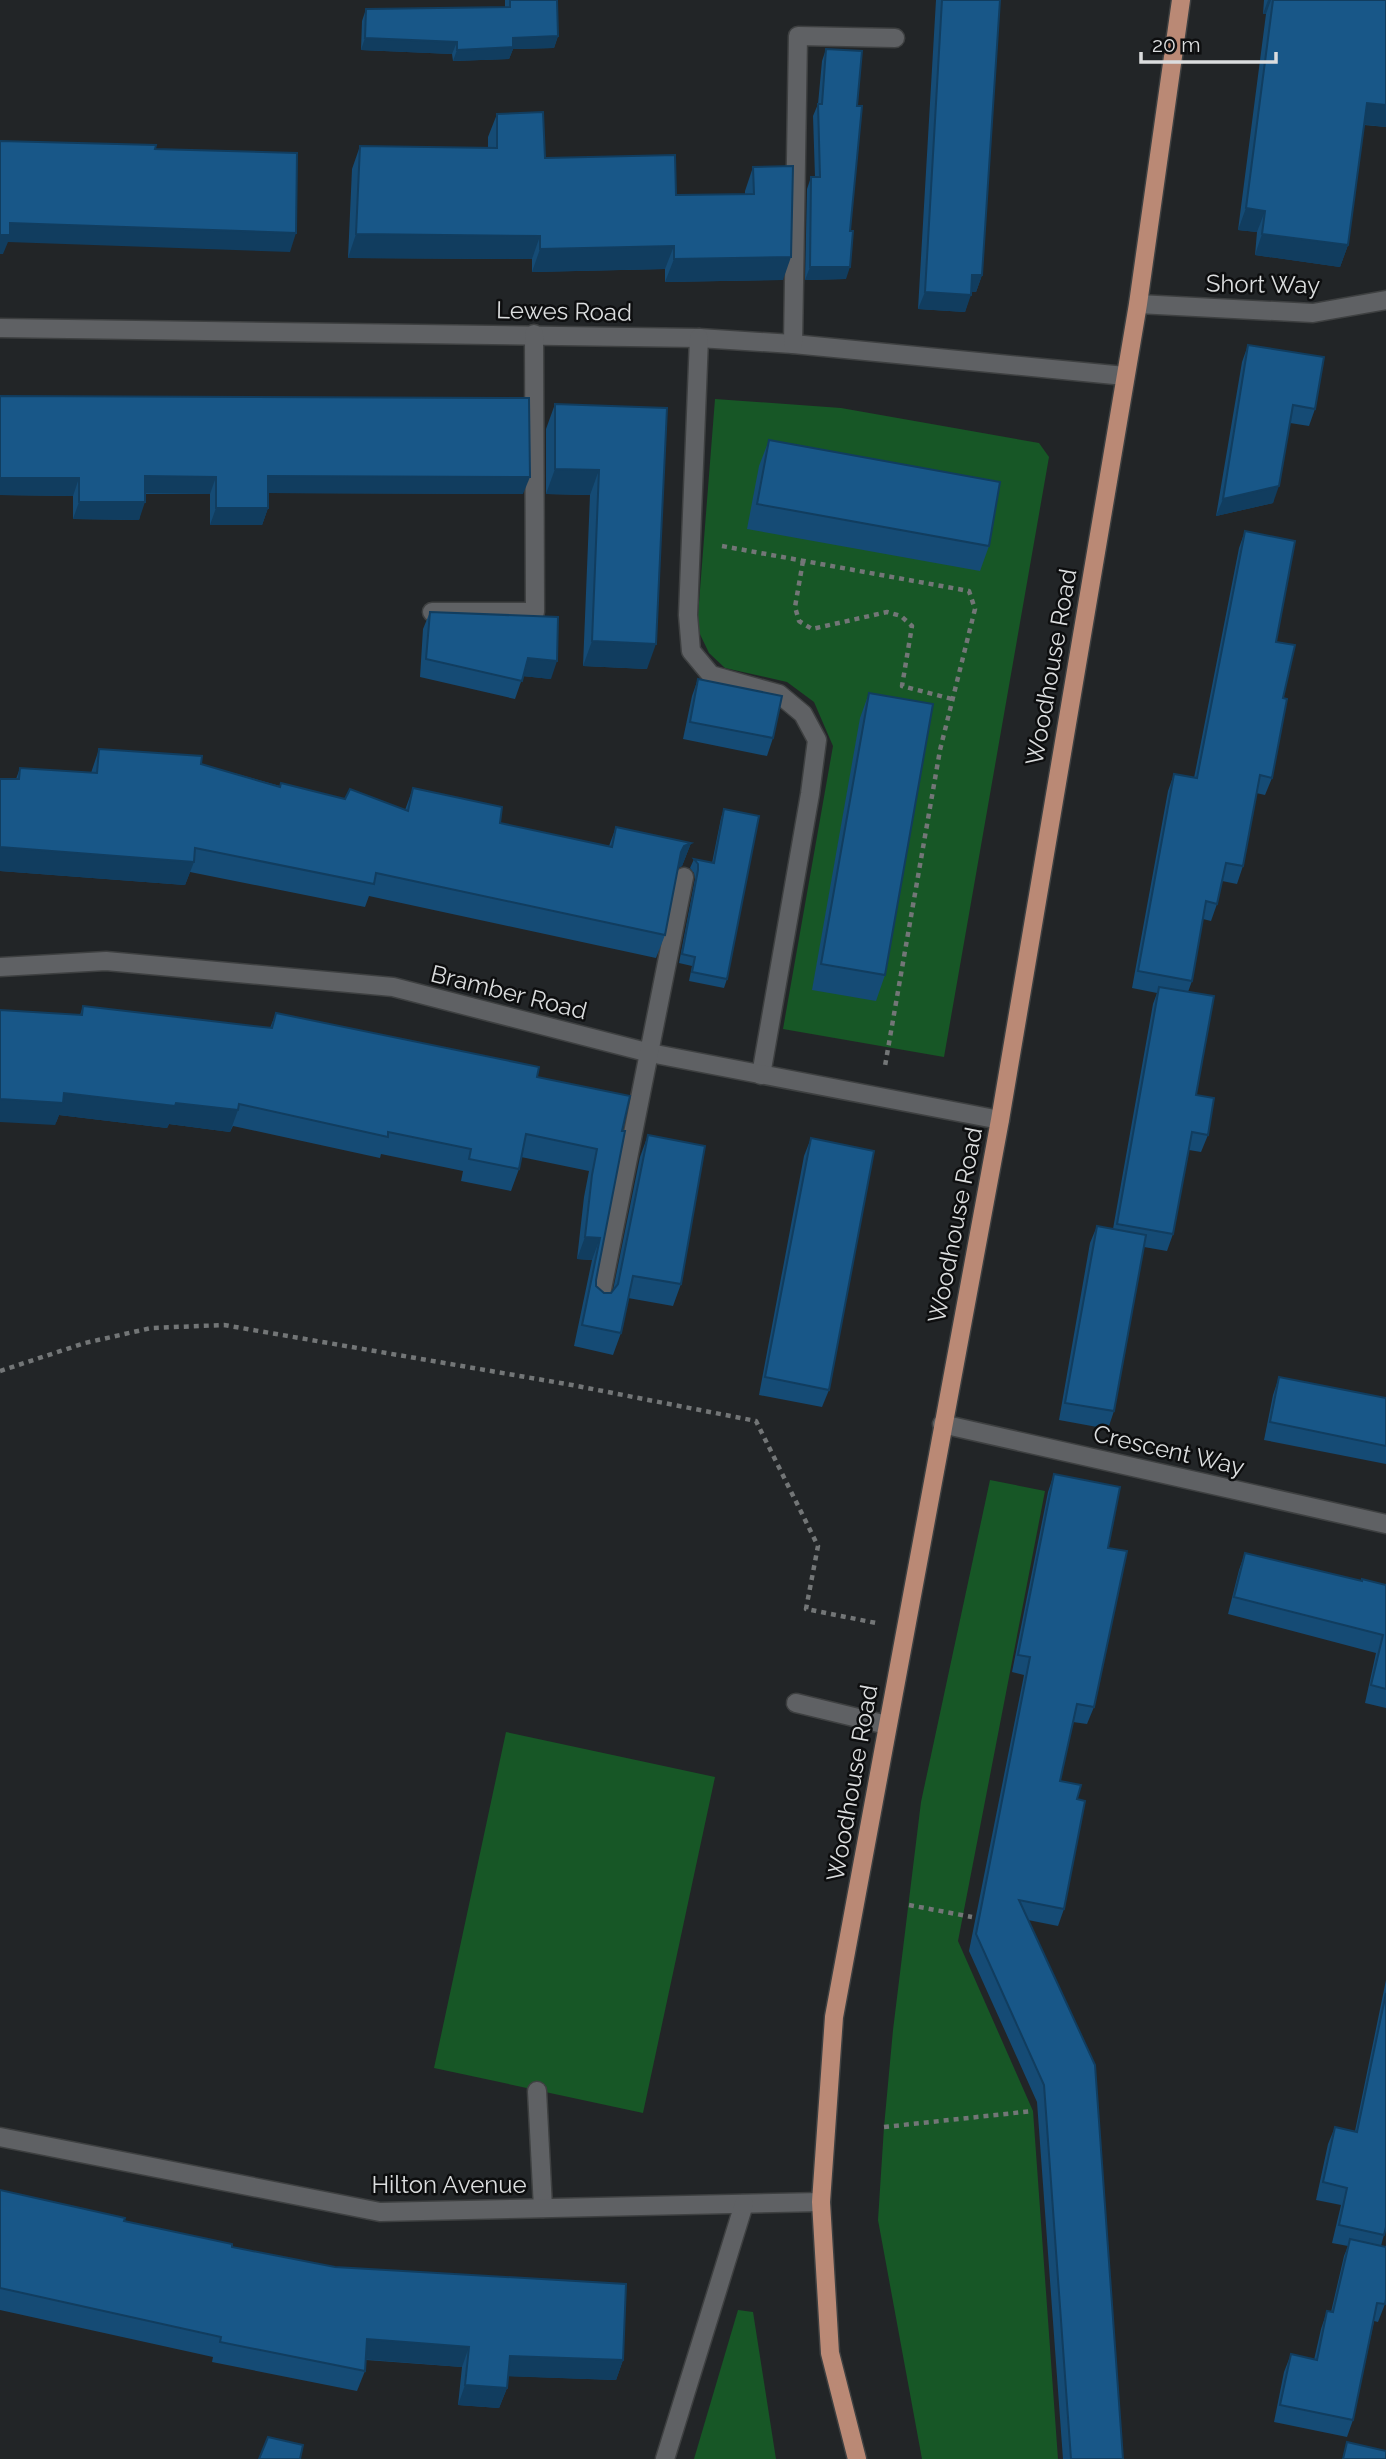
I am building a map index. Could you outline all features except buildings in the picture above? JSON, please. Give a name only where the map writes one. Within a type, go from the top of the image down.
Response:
[{"type":"main road","name":"Woodhouse Road","points":[[858,2459],[830,2353],[821,2202],[834,2017],[1000,1120],[1138,304],[1181,0]]},
{"type":"street","points":[[793,344],[798,36],[895,38]]},
{"type":"street","name":"Short Way","points":[[1138,304],[1313,313],[1386,300]]},
{"type":"street","name":"Lewes Road","points":[[0,328],[699,338],[793,344],[1125,376]]},
{"type":"street","points":[[432,612],[535,612],[534,334]]},
{"type":"street","points":[[699,338],[688,615],[691,652],[711,675],[779,694],[803,714],[817,740],[761,1075]]},
{"type":"street","points":[[599,1304],[684,877]]},
{"type":"street","name":"Bramber Road","points":[[0,967],[106,961],[393,987],[650,1053],[1000,1120]]},
{"type":"street","name":"Crescent Way","points":[[942,1424],[1386,1524]]},
{"type":"street","points":[[796,1703],[887,1725]]},
{"type":"street","points":[[537,2091],[542,2208]]},
{"type":"street","name":"Hilton Avenue","points":[[0,2137],[380,2212],[821,2202]]},
{"type":"street","points":[[665,2459],[744,2204]]},
{"type":"path","points":[[690,540],[969,591],[975,608],[938,763],[880,1097]]},
{"type":"path","points":[[803,561],[795,607],[799,621],[812,629],[887,612],[901,616],[912,626],[902,686],[952,699]]},
{"type":"path","points":[[0,1371],[85,1342],[151,1328],[224,1325],[572,1385],[756,1421],[818,1546],[806,1609],[905,1629]]},
{"type":"path","points":[[909,1905],[972,1917]]},
{"type":"path","points":[[884,2127],[1033,2111]]},
{"type":"green space","points":[[715,399],[841,408],[1039,443],[1049,457],[944,1057],[783,1029],[833,746],[814,702],[787,682],[725,668],[709,653],[697,628]]},
{"type":"green space","points":[[990,1480],[1045,1491],[958,1941],[1033,2111],[1058,2459],[922,2459],[878,2220],[884,2127],[921,1802]]},
{"type":"green space","points":[[506,1732],[715,1777],[643,2113],[434,2068]]},
{"type":"green space","points":[[738,2310],[753,2312],[776,2459],[694,2459]]}]
